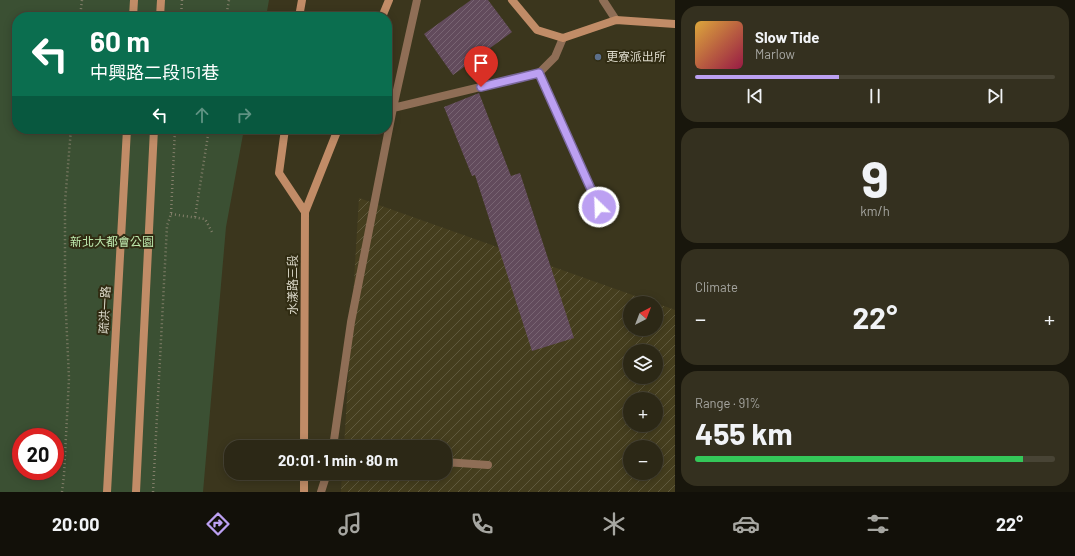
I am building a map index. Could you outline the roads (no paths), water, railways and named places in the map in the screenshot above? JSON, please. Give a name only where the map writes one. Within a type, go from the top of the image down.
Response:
[{"type":"street","points":[[133,12],[134,0]]},
{"type":"street","points":[[160,12],[161,0]]},
{"type":"street","points":[[300,12],[302,0]]},
{"type":"street","points":[[384,12],[389,0]]},
{"type":"street","points":[[512,0],[537,30],[563,38],[616,20],[675,24]]},
{"type":"street","name":"疏洪一路","points":[[107,492],[127,134]]},
{"type":"street","points":[[136,492],[154,134]]},
{"type":"street","points":[[284,134],[279,173],[305,212]]},
{"type":"street","name":"水漾路三段","points":[[304,440],[305,212],[336,134]]},
{"type":"street","points":[[304,480],[304,492]]},
{"type":"lane","points":[[392,113],[417,0]]},
{"type":"lane","points":[[603,0],[616,20]]},
{"type":"lane","points":[[393,108],[539,73],[555,57],[563,38]]},
{"type":"lane","points":[[539,73],[599,207]]},
{"type":"lane","points":[[335,440],[351,322],[388,134]]},
{"type":"lane","points":[[452,462],[488,465]]},
{"type":"lane","points":[[321,492],[325,480]]},
{"type":"place","name":"更寮派出所","points":[[598,57]]},
{"type":"park label","name":"新北大都會公園","points":[[112,242]]}]
